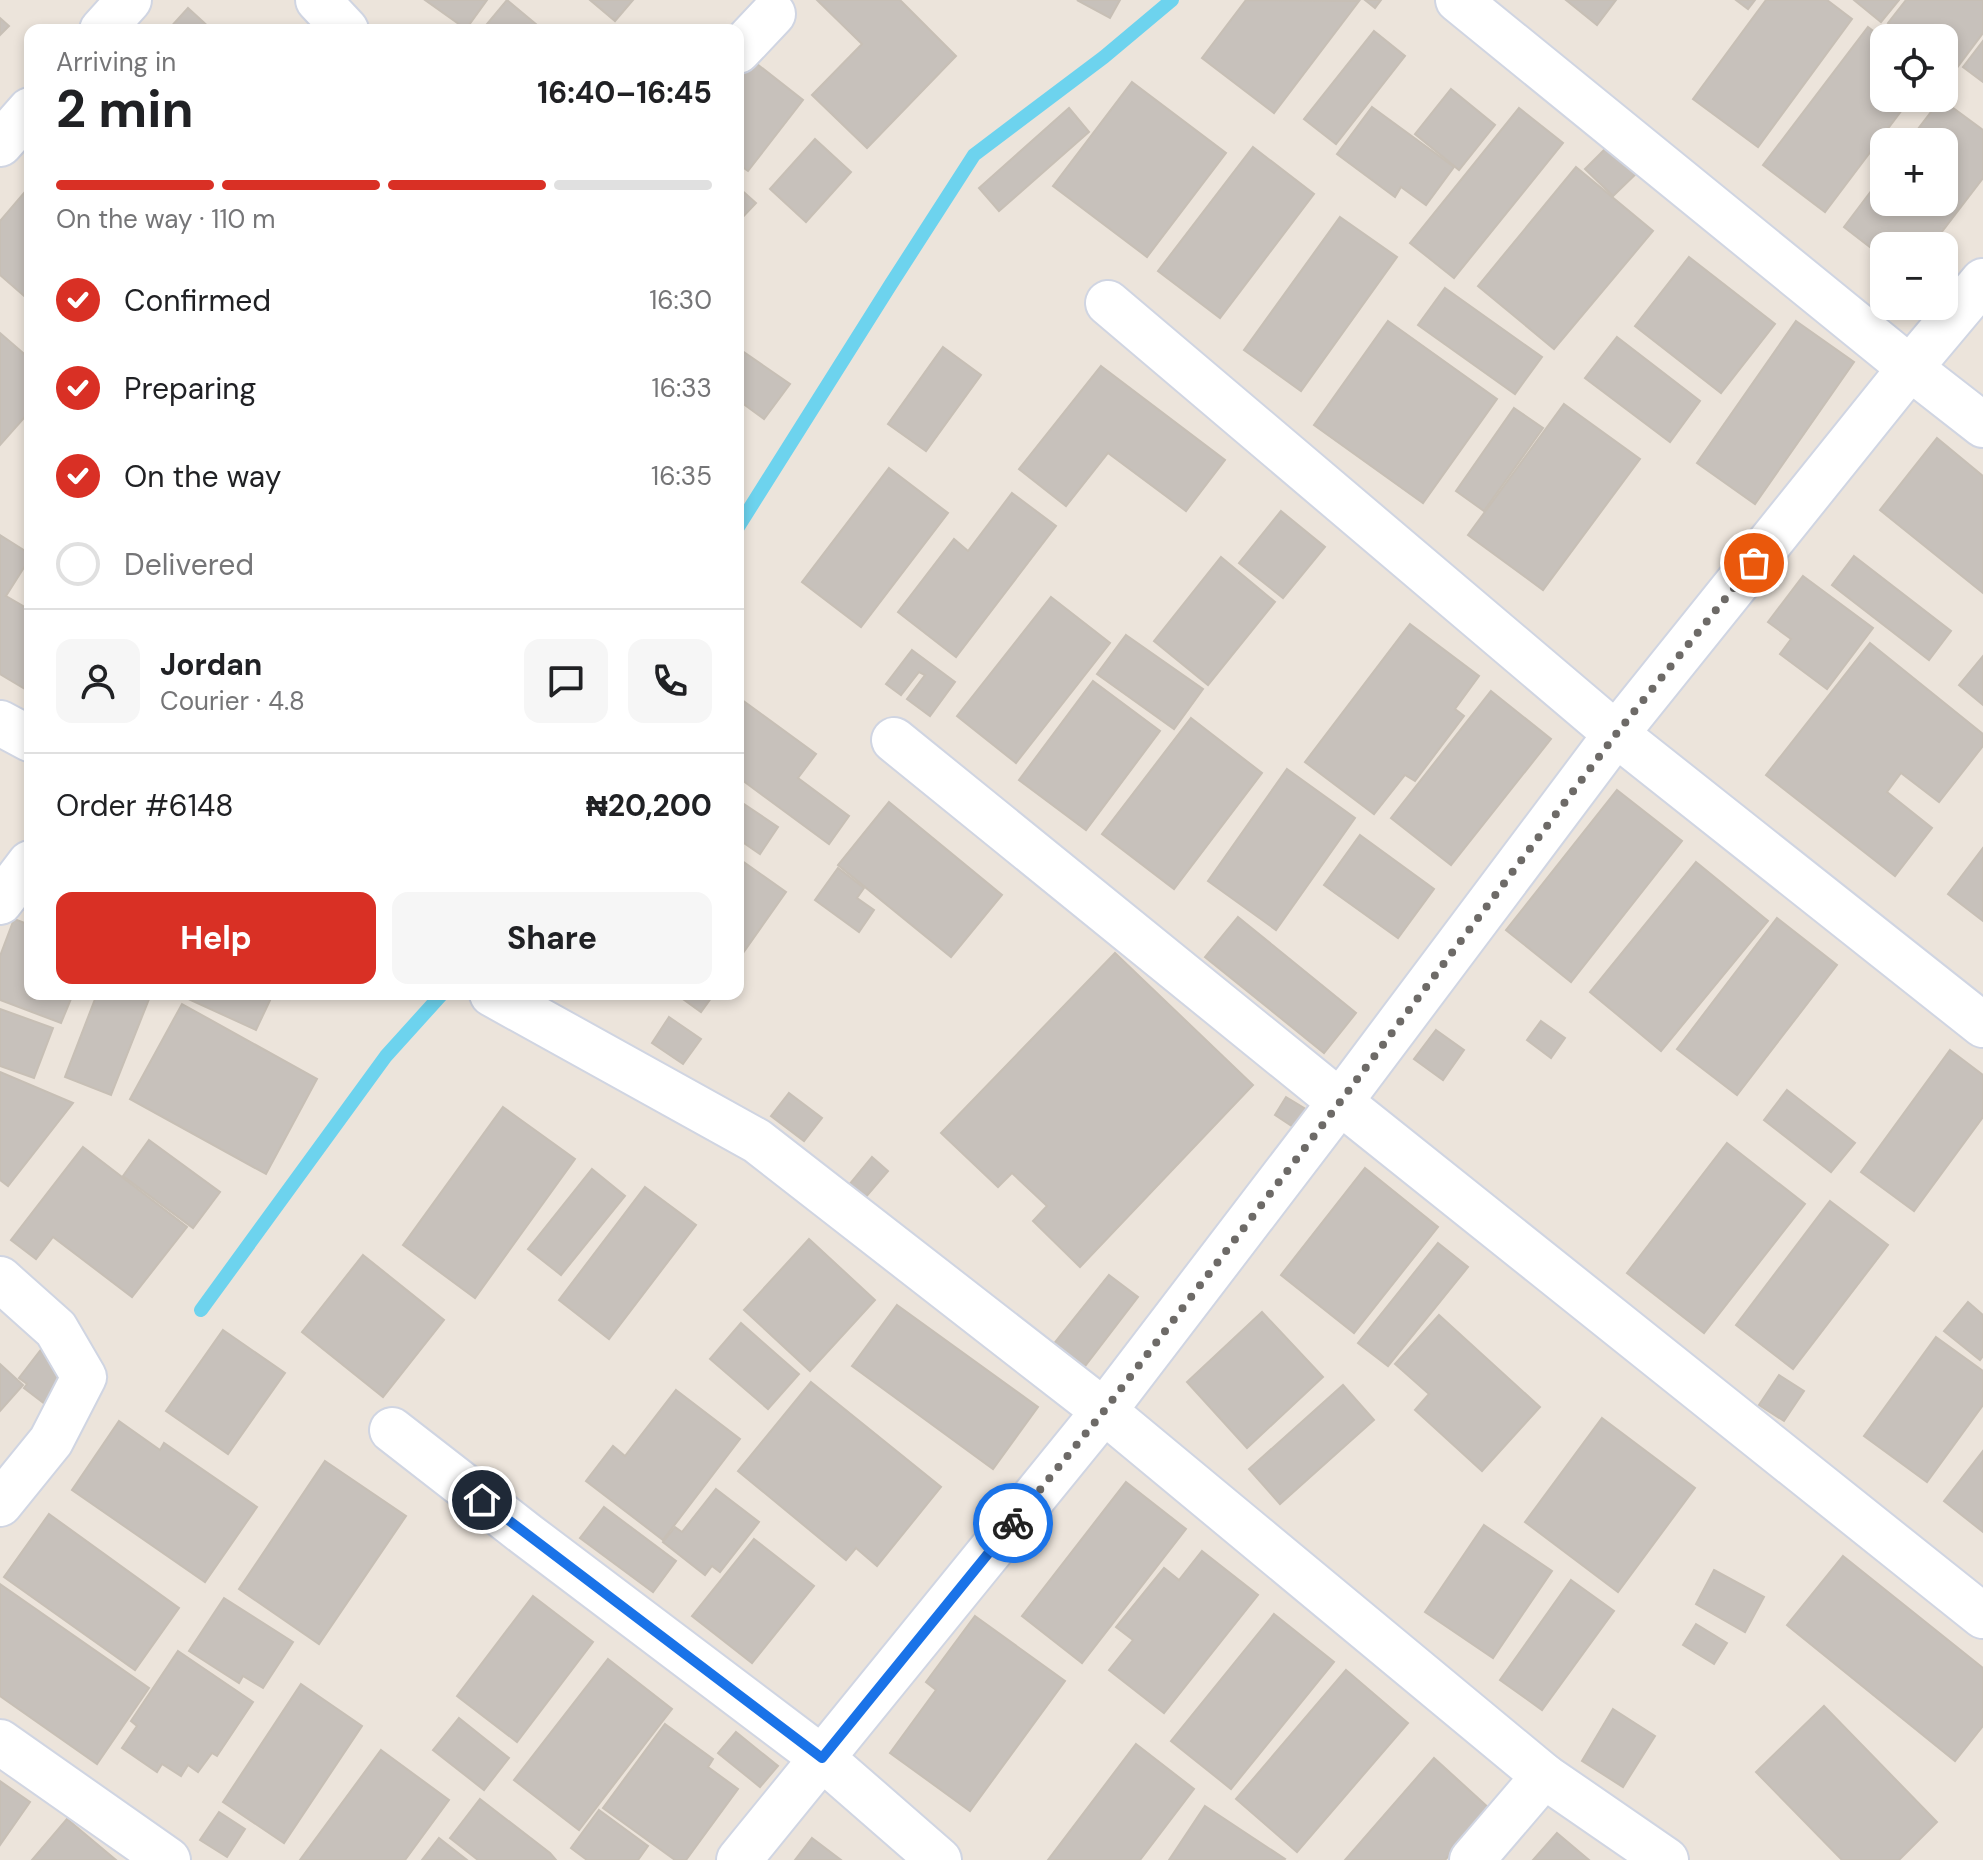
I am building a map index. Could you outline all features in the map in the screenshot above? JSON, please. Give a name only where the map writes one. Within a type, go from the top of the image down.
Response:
[{"type":"street","points":[[107,24],[129,0]]},
{"type":"street","points":[[318,0],[340,24]]},
{"type":"street","points":[[1458,0],[1983,425]]},
{"type":"street","points":[[744,45],[773,14]]},
{"type":"street","points":[[0,144],[24,117]]},
{"type":"street","points":[[739,1860],[1104,1411],[1616,734],[1983,281]]},
{"type":"street","points":[[1108,303],[1616,734],[1983,1025]]},
{"type":"street","points":[[0,723],[24,736]]},
{"type":"street","points":[[894,740],[1340,1102],[1983,1616]]},
{"type":"street","points":[[0,902],[24,871]]},
{"type":"street","points":[[503,1000],[757,1141],[1104,1411],[1544,1776],[1666,1860]]},
{"type":"street","points":[[0,1279],[56,1329],[84,1377],[51,1441],[0,1504]]},
{"type":"street","points":[[392,1430],[822,1758],[939,1860]]},
{"type":"street","points":[[0,1742],[168,1860]]},
{"type":"street","points":[[1472,1860],[1544,1776]]},
{"type":"building","points":[[425,0],[487,0],[470,24],[459,24]]},
{"type":"building","points":[[507,0],[536,24],[487,24]]},
{"type":"building","points":[[590,0],[633,0],[615,21]]},
{"type":"building","points":[[817,0],[900,0],[956,56],[867,148],[812,95],[862,44]]},
{"type":"building","points":[[1077,0],[1120,0],[1110,18]]},
{"type":"building","points":[[1246,0],[1359,1],[1274,113],[1202,58]]},
{"type":"building","points":[[1365,0],[1381,0],[1375,8]]},
{"type":"building","points":[[1566,0],[1616,0],[1597,25]]},
{"type":"building","points":[[1736,0],[1755,0],[1748,9]]},
{"type":"building","points":[[1766,0],[1827,0],[1852,19],[1758,147],[1693,99]]},
{"type":"building","points":[[1854,0],[1899,0],[1881,22]]},
{"type":"building","points":[[1906,0],[1983,0],[1983,33],[1958,66],[1958,24],[1888,23]]},
{"type":"building","points":[[188,8],[205,24],[173,24]]},
{"type":"building","points":[[0,18],[9,26],[0,35]]},
{"type":"building","points":[[1868,27],[1870,28],[1870,112],[1900,112],[1888,128],[1870,128],[1870,152],[1825,212],[1763,165]]},
{"type":"building","points":[[1374,31],[1405,56],[1336,144],[1304,119]]},
{"type":"building","points":[[1983,41],[1983,82],[1963,67]]},
{"type":"building","points":[[752,60],[803,100],[748,171],[744,168],[744,70]]},
{"type":"building","points":[[1132,82],[1226,153],[1147,257],[1053,186]]},
{"type":"building","points":[[1451,89],[1495,125],[1459,170],[1415,134]]},
{"type":"building","points":[[1372,107],[1454,167],[1426,205],[1401,187],[1395,197],[1337,154]]},
{"type":"building","points":[[1069,108],[1089,132],[999,211],[979,188]]},
{"type":"building","points":[[1519,108],[1563,143],[1454,278],[1410,243]]},
{"type":"building","points":[[1931,112],[1958,112],[1983,130],[1983,178],[1958,211],[1958,128],[1919,128]]},
{"type":"building","points":[[1616,138],[1644,166],[1613,196],[1585,169]]},
{"type":"building","points":[[815,139],[851,172],[806,222],[770,189]]},
{"type":"building","points":[[1253,147],[1314,194],[1220,318],[1158,271]]},
{"type":"building","points":[[1576,167],[1653,231],[1554,349],[1478,286]]},
{"type":"building","points":[[744,192],[756,203],[744,216]]},
{"type":"building","points":[[24,193],[24,296],[0,275],[0,221]]},
{"type":"building","points":[[1870,193],[1870,216],[1954,216],[1942,232],[1870,232],[1870,247],[1844,227]]},
{"type":"building","points":[[1340,217],[1397,257],[1301,391],[1244,350]]},
{"type":"building","points":[[1689,257],[1775,324],[1721,393],[1635,326]]},
{"type":"building","points":[[1445,288],[1542,357],[1515,394],[1418,325]]},
{"type":"building","points":[[1388,321],[1497,399],[1423,503],[1314,425]]},
{"type":"building","points":[[1796,321],[1854,362],[1755,504],[1697,463]]},
{"type":"building","points":[[0,333],[24,354],[24,418],[0,445]]},
{"type":"building","points":[[1617,337],[1700,401],[1670,442],[1585,378]]},
{"type":"building","points":[[943,347],[981,375],[926,451],[888,424]]},
{"type":"building","points":[[744,352],[790,384],[764,419],[744,404]]},
{"type":"building","points":[[1101,366],[1225,460],[1186,511],[1108,453],[1066,506],[1019,469]]},
{"type":"building","points":[[1564,404],[1640,459],[1543,590],[1468,535]]},
{"type":"building","points":[[1514,408],[1543,428],[1484,511],[1456,491]]},
{"type":"building","points":[[1937,438],[1983,476],[1983,593],[1880,510]]},
{"type":"building","points":[[889,468],[948,513],[861,627],[802,582]]},
{"type":"building","points":[[1012,493],[1056,526],[956,657],[898,612],[954,539],[968,551]]},
{"type":"building","points":[[1281,511],[1325,547],[1283,598],[1239,563]]},
{"type":"building","points":[[0,535],[24,550],[24,568],[6,596],[24,606],[24,688],[0,674]]},
{"type":"building","points":[[1854,556],[1951,631],[1929,660],[1832,585]]},
{"type":"building","points":[[1221,557],[1275,602],[1208,685],[1154,641]]},
{"type":"building","points":[[1803,576],[1873,628],[1827,689],[1780,654],[1791,639],[1768,622]]},
{"type":"building","points":[[1051,597],[1110,643],[1016,763],[957,716]]},
{"type":"building","points":[[1410,624],[1479,676],[1455,709],[1464,716],[1415,781],[1405,775],[1374,814],[1305,762]]},
{"type":"building","points":[[1126,635],[1203,689],[1174,729],[1097,674]]},
{"type":"building","points":[[1870,643],[1983,734],[1983,746],[1939,802],[1901,773],[1887,792],[1932,828],[1895,876],[1766,775]]},
{"type":"building","points":[[912,650],[955,682],[930,716],[907,699],[925,675],[919,672],[901,695],[886,684]]},
{"type":"building","points":[[1983,656],[1983,705],[1959,685]]},
{"type":"building","points":[[1093,681],[1160,731],[1086,830],[1019,780]]},
{"type":"building","points":[[1491,691],[1551,739],[1451,865],[1391,818]]},
{"type":"building","points":[[744,701],[816,754],[798,778],[849,816],[829,844],[744,781]]},
{"type":"building","points":[[1191,718],[1262,773],[1174,889],[1102,834]]},
{"type":"building","points":[[1287,769],[1355,818],[1276,930],[1208,881]]},
{"type":"building","points":[[1617,790],[1682,841],[1571,982],[1506,930]]},
{"type":"building","points":[[889,802],[1002,895],[951,957],[838,865]]},
{"type":"building","points":[[744,804],[778,827],[760,854],[744,843]]},
{"type":"building","points":[[1360,835],[1434,889],[1398,938],[1324,885]]},
{"type":"building","points":[[1983,848],[1983,921],[1948,894]]},
{"type":"building","points":[[744,862],[786,892],[744,952]]},
{"type":"building","points":[[1696,862],[1768,921],[1661,1051],[1590,992]]},
{"type":"building","points":[[838,868],[864,888],[857,898],[874,910],[859,932],[815,900]]},
{"type":"building","points":[[1238,917],[1356,1013],[1324,1053],[1205,957]]},
{"type":"building","points":[[1777,918],[1837,965],[1737,1095],[1677,1049]]},
{"type":"building","points":[[14,919],[24,923],[24,1000],[71,1000],[61,1023],[0,1000],[0,956]]},
{"type":"building","points":[[1115,953],[1253,1085],[1080,1267],[1033,1221],[1047,1206],[1012,1173],[998,1187],[941,1133]]},
{"type":"building","points":[[95,1000],[149,1000],[111,1095],[65,1077]]},
{"type":"building","points":[[191,1000],[270,1000],[256,1030]]},
{"type":"building","points":[[684,1000],[710,1000],[701,1012]]},
{"type":"building","points":[[182,1004],[317,1079],[266,1174],[130,1099]]},
{"type":"building","points":[[0,1009],[53,1028],[34,1078],[0,1066]]},
{"type":"building","points":[[669,1017],[701,1039],[683,1064],[652,1043]]},
{"type":"building","points":[[1541,1021],[1565,1038],[1551,1058],[1527,1040]]},
{"type":"building","points":[[1436,1030],[1464,1050],[1443,1080],[1414,1059]]},
{"type":"building","points":[[1950,1050],[1983,1075],[1983,1117],[1914,1211],[1861,1172]]},
{"type":"building","points":[[0,1072],[73,1103],[8,1186],[0,1180]]},
{"type":"building","points":[[1787,1090],[1855,1143],[1831,1172],[1764,1120]]},
{"type":"building","points":[[789,1093],[822,1118],[804,1141],[771,1116]]},
{"type":"building","points":[[1286,1097],[1319,1117],[1307,1136],[1275,1115]]},
{"type":"building","points":[[503,1107],[575,1159],[475,1298],[403,1245]]},
{"type":"building","points":[[149,1140],[220,1192],[193,1228],[123,1176]]},
{"type":"building","points":[[1727,1143],[1805,1204],[1704,1333],[1627,1273]]},
{"type":"building","points":[[83,1147],[187,1227],[132,1297],[53,1237],[36,1259],[11,1240]]},
{"type":"building","points":[[872,1157],[888,1171],[864,1199],[848,1186]]},
{"type":"building","points":[[1365,1168],[1438,1227],[1354,1333],[1281,1275]]},
{"type":"building","points":[[592,1169],[625,1196],[561,1275],[528,1249]]},
{"type":"building","points":[[645,1187],[696,1225],[609,1339],[559,1300]]},
{"type":"building","points":[[1830,1201],[1888,1245],[1793,1369],[1736,1325]]},
{"type":"building","points":[[809,1239],[875,1300],[810,1371],[744,1310]]},
{"type":"building","points":[[1438,1243],[1468,1267],[1388,1366],[1358,1343]]},
{"type":"building","points":[[363,1255],[444,1320],[383,1397],[302,1332]]},
{"type":"building","points":[[1109,1275],[1138,1297],[1082,1370],[1052,1346]]},
{"type":"building","points":[[1968,1302],[1983,1315],[1983,1356],[1980,1360],[1944,1331]]},
{"type":"building","points":[[897,1305],[1038,1407],[993,1469],[852,1366]]},
{"type":"building","points":[[1262,1312],[1323,1377],[1247,1448],[1187,1382]]},
{"type":"building","points":[[1439,1315],[1540,1407],[1482,1471],[1415,1410],[1429,1394],[1395,1364]]},
{"type":"building","points":[[741,1323],[799,1374],[768,1409],[710,1359]]},
{"type":"building","points":[[223,1330],[285,1373],[228,1454],[166,1411]]},
{"type":"building","points":[[1936,1337],[1983,1371],[1983,1405],[1927,1482],[1864,1436]]},
{"type":"building","points":[[43,1347],[72,1369],[45,1404],[24,1388],[27,1384],[19,1378]]},
{"type":"building","points":[[0,1364],[23,1385],[0,1411]]},
{"type":"building","points":[[1779,1375],[1804,1391],[1784,1421],[1759,1405]]},
{"type":"building","points":[[811,1382],[941,1487],[877,1566],[856,1548],[846,1560],[738,1471]]},
{"type":"building","points":[[1343,1385],[1374,1420],[1280,1504],[1249,1469]]},
{"type":"building","points":[[676,1390],[740,1439],[663,1540],[586,1481],[613,1446],[625,1456]]},
{"type":"building","points":[[1602,1418],[1695,1488],[1618,1592],[1525,1522]]},
{"type":"building","points":[[119,1421],[160,1450],[164,1443],[257,1507],[205,1582],[72,1490]]},
{"type":"building","points":[[1983,1451],[1983,1532],[1944,1501]]},
{"type":"building","points":[[325,1461],[406,1516],[319,1644],[239,1589]]},
{"type":"building","points":[[1126,1482],[1186,1529],[1082,1663],[1022,1616]]},
{"type":"building","points":[[716,1489],[759,1522],[720,1572],[712,1566],[705,1575],[663,1542],[675,1527],[682,1532]]},
{"type":"building","points":[[604,1507],[676,1561],[653,1592],[580,1538]]},
{"type":"building","points":[[49,1514],[179,1608],[135,1670],[4,1577]]},
{"type":"building","points":[[1484,1525],[1552,1571],[1493,1658],[1425,1612]]},
{"type":"building","points":[[754,1539],[814,1586],[752,1663],[692,1616]]},
{"type":"building","points":[[1202,1551],[1258,1595],[1164,1713],[1109,1670],[1133,1640],[1116,1627],[1164,1568],[1179,1580]]},
{"type":"building","points":[[1843,1556],[1983,1668],[1983,1726],[1955,1761],[1787,1625]]},
{"type":"building","points":[[1714,1570],[1764,1597],[1745,1632],[1696,1604]]},
{"type":"building","points":[[1571,1580],[1614,1611],[1542,1710],[1500,1680]]},
{"type":"building","points":[[0,1584],[149,1688],[97,1764],[0,1696]]},
{"type":"building","points":[[533,1596],[593,1642],[517,1742],[457,1696]]},
{"type":"building","points":[[224,1598],[293,1642],[263,1688],[243,1676],[239,1683],[189,1651]]},
{"type":"building","points":[[1274,1614],[1334,1662],[1231,1789],[1171,1741]]},
{"type":"building","points":[[975,1616],[1065,1681],[970,1811],[890,1753],[936,1690],[926,1682]]},
{"type":"building","points":[[1696,1624],[1727,1643],[1714,1664],[1683,1645]]},
{"type":"building","points":[[178,1651],[253,1702],[217,1756],[212,1753],[198,1772],[188,1765],[181,1776],[162,1764],[157,1772],[122,1748],[137,1726],[131,1721]]},
{"type":"building","points":[[608,1659],[672,1709],[579,1830],[514,1780]]},
{"type":"building","points":[[1346,1670],[1408,1723],[1297,1852],[1236,1799]]},
{"type":"building","points":[[301,1684],[362,1726],[284,1843],[223,1802]]},
{"type":"building","points":[[1824,1706],[1937,1822],[1899,1860],[1842,1860],[1756,1772]]},
{"type":"building","points":[[1613,1709],[1655,1736],[1623,1787],[1582,1761]]},
{"type":"building","points":[[459,1718],[509,1758],[484,1790],[433,1750]]},
{"type":"building","points":[[665,1724],[713,1759],[708,1767],[738,1789],[686,1860],[675,1860],[603,1808]]},
{"type":"building","points":[[736,1732],[778,1766],[760,1787],[718,1753]]},
{"type":"building","points":[[1136,1744],[1194,1789],[1140,1860],[1048,1860]]},
{"type":"building","points":[[381,1750],[449,1800],[405,1860],[300,1860]]},
{"type":"building","points":[[1434,1758],[1490,1809],[1445,1860],[1345,1860]]},
{"type":"building","points":[[0,1781],[30,1802],[0,1845]]},
{"type":"building","points":[[480,1799],[556,1860],[478,1860],[450,1838]]},
{"type":"building","points":[[1205,1806],[1285,1859],[1169,1860]]},
{"type":"building","points":[[599,1810],[648,1846],[638,1860],[587,1860],[571,1848]]},
{"type":"building","points":[[219,1812],[245,1829],[227,1857],[200,1840]]},
{"type":"building","points":[[67,1819],[116,1860],[32,1860]]},
{"type":"building","points":[[1557,1833],[1589,1860],[1533,1860]]},
{"type":"building","points":[[439,1838],[467,1860],[422,1860]]},
{"type":"building","points":[[812,1838],[841,1860],[795,1860]]},
{"type":"waterway","points":[[744,517],[974,155],[1104,57],[1172,0]]},
{"type":"waterway","points":[[201,1310],[386,1056],[437,1000]]},
{"type":"way so far","points":[[1013,1523],[1104,1411],[1616,734],[1754,563]]},
{"type":"route","points":[[482,1500],[822,1758],[1013,1523]]}]
